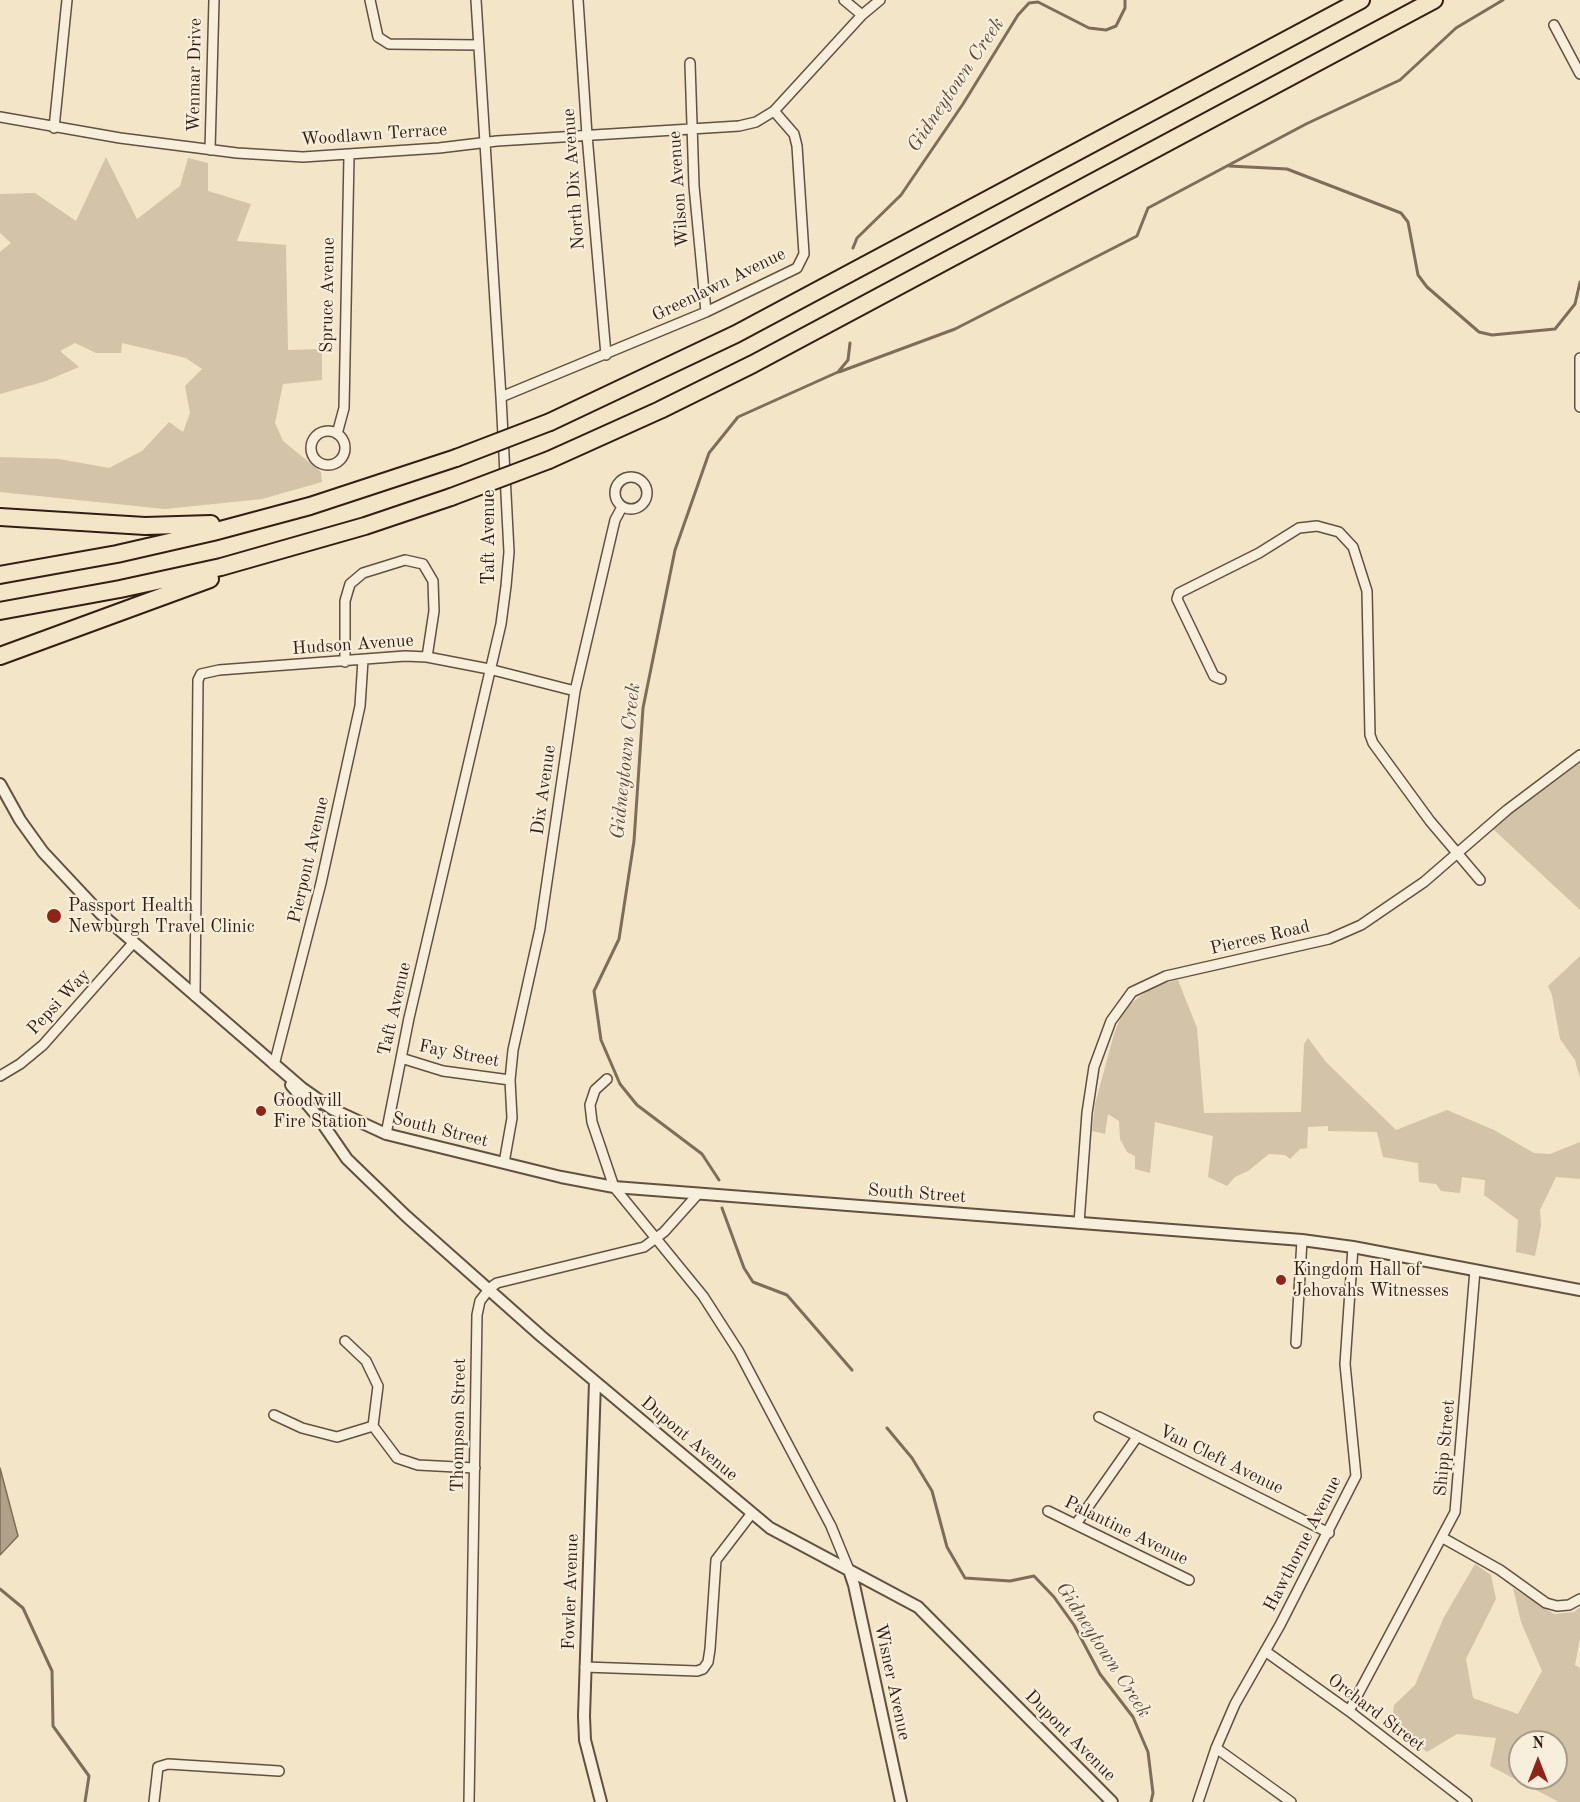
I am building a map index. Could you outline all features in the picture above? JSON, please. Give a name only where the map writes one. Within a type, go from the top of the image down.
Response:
[{"type":"highway","points":[[0,575],[165,544],[310,507],[456,458],[550,422],[648,377],[754,324],[1361,0]]},
{"type":"highway","points":[[0,656],[319,540],[452,497],[549,460],[628,425],[753,364],[1434,0]]},
{"type":"highway","points":[[0,517],[145,526],[192,526],[310,507]]},
{"type":"highway","points":[[0,611],[173,578],[319,540]]},
{"type":"street","points":[[54,128],[67,0]]},
{"type":"street","name":"Wenmar Drive","points":[[210,150],[214,0]]},
{"type":"street","points":[[370,0],[378,37],[389,44],[479,45]]},
{"type":"street","name":"Taft Avenue","points":[[386,1134],[401,1058],[501,624],[509,552],[476,0]]},
{"type":"street","name":"North Dix Avenue","points":[[578,0],[586,135],[606,355]]},
{"type":"street","points":[[844,0],[862,15]]},
{"type":"street","points":[[774,111],[862,15],[880,0]]},
{"type":"street","points":[[1554,25],[1580,74]]},
{"type":"street","name":"Wilson Avenue","points":[[690,63],[691,129],[703,298],[706,312]]},
{"type":"street","name":"Woodlawn Terrace","points":[[0,117],[54,128],[210,150],[303,157],[349,156],[485,142],[691,129],[751,123],[774,111]]},
{"type":"street","name":"Greenlawn Avenue","points":[[501,398],[706,312],[789,273],[801,263],[804,254],[797,146],[794,134],[774,111]]},
{"type":"street","name":"Spruce Avenue","points":[[337,434],[344,408],[349,156]]},
{"type":"street","points":[[1580,358],[1580,407]]},
{"type":"street","name":"Dix Avenue","points":[[504,1163],[512,1118],[510,1080],[513,1050],[540,929],[575,691],[615,520],[622,507]]},
{"type":"street","points":[[1221,680],[1214,676],[1177,599],[1179,593],[1259,553],[1299,528],[1317,526],[1339,532],[1353,547],[1367,591],[1369,723],[1373,743],[1457,855],[1480,880]]},
{"type":"street","points":[[345,662],[345,601],[350,584],[363,573],[405,560],[423,564],[432,581],[434,611],[427,657]]},
{"type":"street","name":"Hudson Avenue","points":[[195,996],[198,680],[207,671],[427,657],[489,669],[575,691]]},
{"type":"street","name":"Pierpont Avenue","points":[[274,1065],[324,872],[360,706],[363,660]]},
{"type":"street","name":"Pierces Road","points":[[1079,1223],[1087,1113],[1094,1067],[1111,1022],[1132,992],[1166,976],[1329,939],[1361,925],[1399,901],[1457,855],[1507,810],[1580,755]]},
{"type":"street","points":[[0,784],[20,820],[52,863],[101,914],[274,1065]]},
{"type":"street","name":"Pepsi Way","points":[[0,1076],[20,1064],[43,1045],[134,942]]},
{"type":"street","name":"Fay Street","points":[[401,1058],[443,1071],[510,1080]]},
{"type":"street","name":"South Street","points":[[274,1065],[332,1109],[386,1134],[561,1177],[614,1187],[1302,1240],[1353,1247],[1580,1290]]},
{"type":"street","name":"Dupont Avenue","points":[[274,1065],[318,1117],[347,1159],[406,1216],[595,1382],[752,1513],[795,1544],[918,1607],[1112,1802]]},
{"type":"street","points":[[607,1079],[596,1090],[590,1105],[592,1122],[614,1187],[703,1296],[739,1352],[831,1526],[849,1570]]},
{"type":"street","points":[[490,1288],[497,1283],[644,1247],[657,1238],[698,1194]]},
{"type":"street","points":[[1296,1343],[1302,1240]]},
{"type":"street","name":"Hawthorne Avenue","points":[[1198,1802],[1234,1704],[1329,1533],[1356,1476],[1345,1364],[1353,1247]]},
{"type":"street","name":"Shipp Street","points":[[1349,1711],[1443,1538],[1457,1506],[1475,1270]]},
{"type":"street","name":"Thompson Street","points":[[469,1802],[477,1315],[480,1301],[490,1288]]},
{"type":"street","points":[[345,1341],[366,1360],[378,1386],[373,1426],[389,1450],[406,1463],[475,1468]]},
{"type":"street","name":"Fowler Avenue","points":[[595,1382],[585,1667],[585,1740],[601,1802]]},
{"type":"street","points":[[274,1415],[302,1428],[337,1437],[373,1426]]},
{"type":"street","name":"Van Cleft Avenue","points":[[1099,1417],[1329,1533]]},
{"type":"street","points":[[1076,1524],[1137,1437]]},
{"type":"street","name":"Palantine Avenue","points":[[1048,1511],[1189,1580]]},
{"type":"street","points":[[585,1667],[697,1671],[703,1669],[708,1662],[710,1649],[716,1560],[752,1513]]},
{"type":"street","points":[[1443,1538],[1500,1570],[1546,1603],[1557,1606],[1569,1605],[1580,1599]]},
{"type":"street","name":"Wisner Avenue","points":[[849,1570],[901,1802]]},
{"type":"street","name":"Orchard Street","points":[[1265,1651],[1349,1711],[1467,1802]]},
{"type":"street","points":[[1216,1748],[1291,1802]]},
{"type":"street","points":[[154,1802],[158,1767],[168,1764],[279,1771]]},
{"type":"shaded area","points":[[106,157],[137,219],[180,186],[188,158],[208,163],[208,191],[251,204],[237,241],[286,245],[288,350],[322,349],[322,380],[283,384],[275,423],[283,441],[321,472],[322,482],[262,499],[165,509],[0,492],[0,457],[59,459],[109,468],[142,451],[169,422],[183,432],[190,413],[185,386],[202,369],[186,358],[122,343],[121,353],[96,353],[75,343],[60,351],[79,367],[46,381],[0,394],[0,252],[11,243],[0,233],[0,194],[35,193],[76,221]]},
{"type":"shaded area","points":[[1580,760],[1580,910],[1493,829],[1515,808]]},
{"type":"shaded area","points":[[1580,956],[1580,1078],[1575,1060],[1560,1039],[1552,995],[1548,986]]},
{"type":"shaded area","points":[[1178,980],[1197,1028],[1204,1113],[1301,1112],[1304,1044],[1308,1038],[1326,1062],[1396,1130],[1447,1110],[1494,1130],[1534,1153],[1550,1154],[1580,1142],[1580,1179],[1556,1177],[1540,1210],[1541,1226],[1535,1256],[1516,1252],[1518,1220],[1484,1195],[1485,1180],[1462,1177],[1460,1193],[1441,1191],[1436,1184],[1419,1182],[1418,1163],[1383,1157],[1377,1132],[1328,1131],[1328,1126],[1308,1127],[1307,1148],[1300,1149],[1290,1159],[1285,1155],[1269,1154],[1248,1171],[1235,1177],[1227,1186],[1208,1177],[1213,1136],[1155,1122],[1150,1173],[1135,1169],[1135,1156],[1127,1152],[1120,1139],[1119,1121],[1108,1114],[1105,1134],[1092,1131],[1095,1104],[1114,1034],[1124,1009],[1153,986]]},
{"type":"shaded area","points":[[0,1468],[18,1536],[0,1555]]},
{"type":"shaded area","points":[[1475,1564],[1491,1575],[1496,1599],[1466,1659],[1473,1698],[1518,1714],[1542,1671],[1521,1622],[1513,1588],[1554,1614],[1574,1612],[1580,1607],[1580,1638],[1575,1665],[1580,1668],[1580,1802],[1559,1802],[1536,1790],[1568,1790],[1568,1730],[1508,1730],[1508,1775],[1490,1766],[1496,1738],[1457,1734],[1427,1752],[1391,1727],[1394,1705],[1415,1685],[1444,1617]]},
{"type":"waterway","name":"Gidneytown Creek","points":[[853,248],[857,238],[901,195],[963,104],[1018,15],[1029,3],[1038,2],[1089,28],[1106,30],[1116,26],[1125,8],[1125,0]]},
{"type":"waterway","points":[[839,372],[955,329],[1137,236],[1148,208],[1306,124],[1400,80],[1456,28],[1503,0]]},
{"type":"waterway","points":[[1229,166],[1287,169],[1401,213],[1408,222],[1418,275],[1427,287],[1479,332],[1492,335],[1555,329],[1575,304],[1580,282]]},
{"type":"waterway","name":"Gidneytown Creek","points":[[719,1180],[702,1154],[637,1105],[620,1084],[601,1040],[594,991],[619,939],[634,841],[643,708],[675,550],[709,453],[738,417],[838,372],[848,360],[850,343]]},
{"type":"waterway","name":"Gidneytown Creek","points":[[722,1208],[744,1268],[753,1282],[787,1295],[852,1370]]},
{"type":"waterway","name":"Gidneytown Creek","points":[[887,1428],[912,1458],[932,1491],[947,1547],[965,1578],[1010,1581],[1034,1576],[1054,1597],[1074,1625],[1100,1674],[1133,1717],[1148,1752],[1153,1793],[1151,1802]]},
{"type":"waterway","points":[[0,1589],[23,1608],[52,1671],[53,1726],[89,1776],[85,1802]]},
{"type":"place","name":"Passport Health Newburgh Travel Clinic","points":[[54,916]]},
{"type":"place","name":"Goodwill Fire Station","points":[[261,1111]]},
{"type":"place","name":"Kingdom Hall of Jehovahs Witnesses","points":[[1281,1280]]}]
